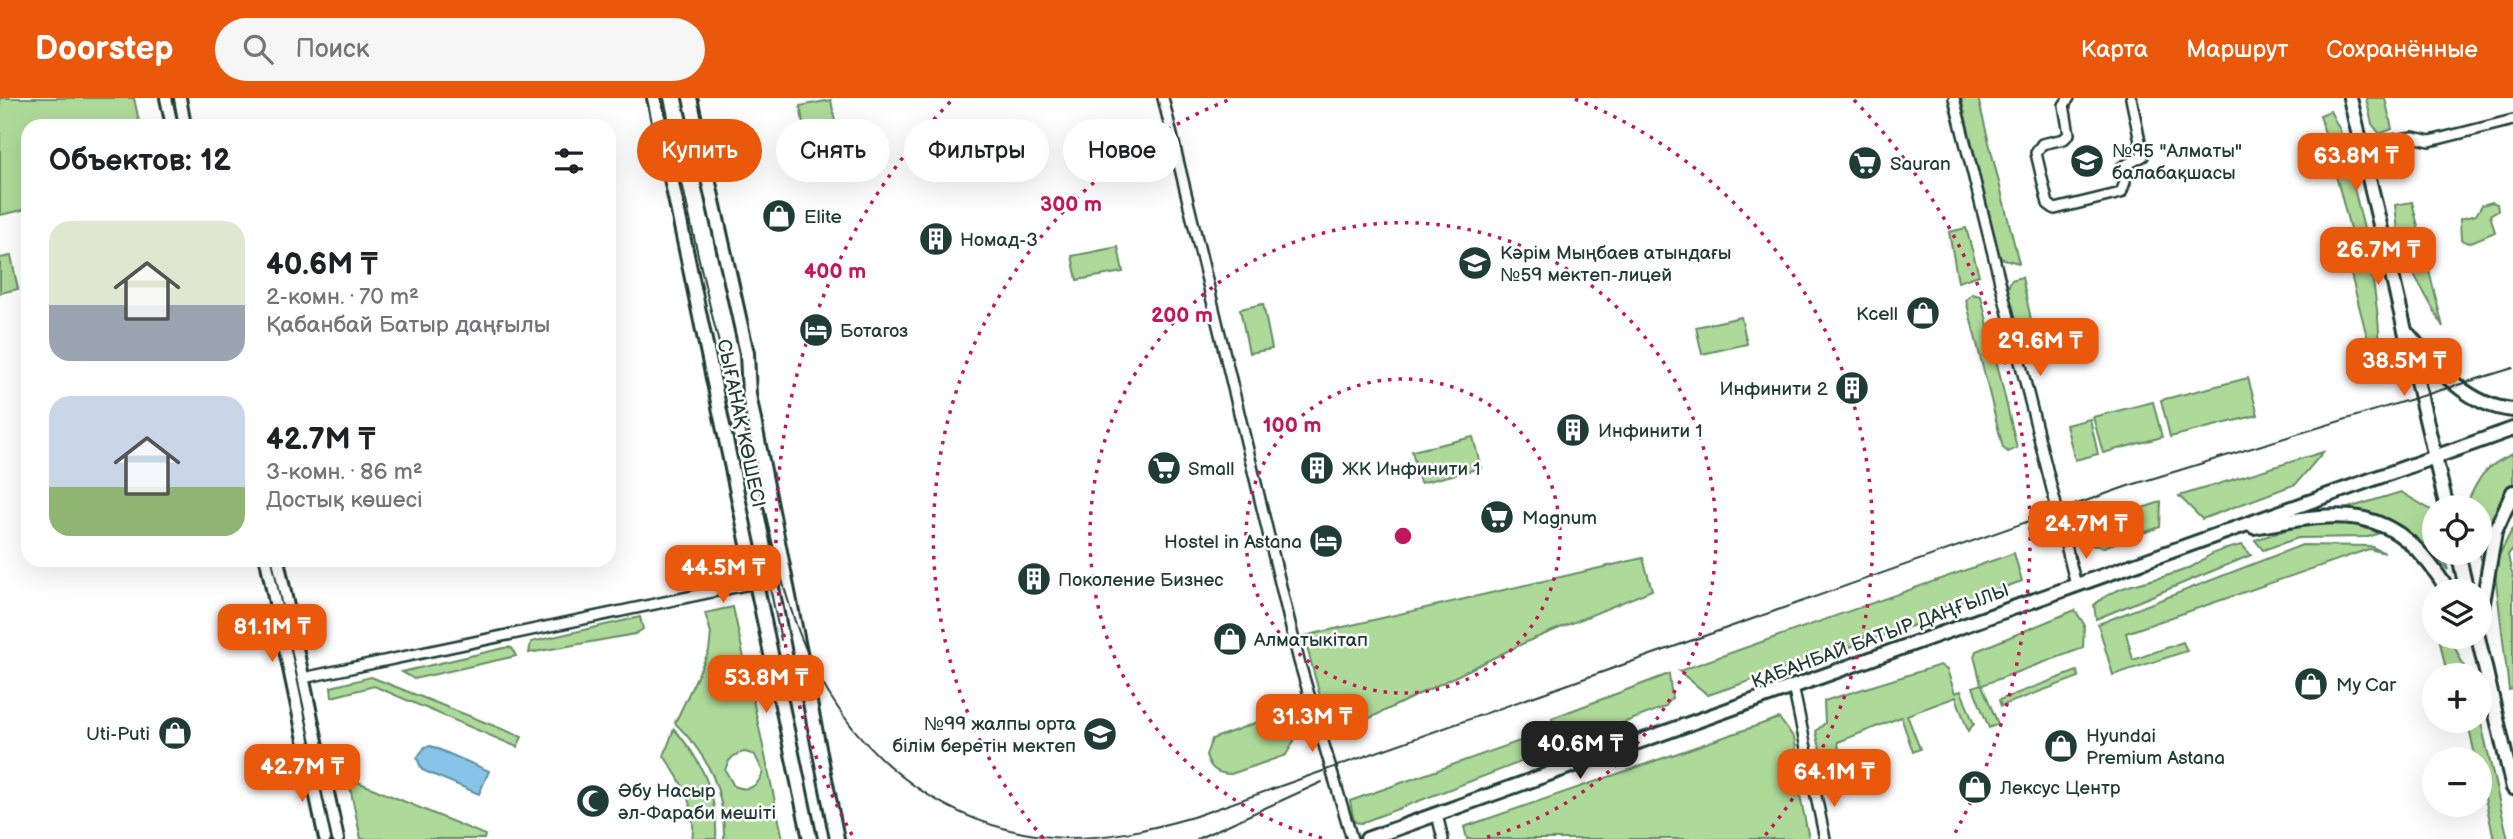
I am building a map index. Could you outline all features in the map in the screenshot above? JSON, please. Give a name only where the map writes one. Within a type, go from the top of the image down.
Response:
[{"type":"main road","name":"СЫҒАНАҚ КӨШЕСІ","points":[[654,98],[810,839]]},
{"type":"main road","name":"СЫҒАНАҚ КӨШЕСІ","points":[[690,98],[747,353],[750,395],[783,578],[837,839]]},
{"type":"main road","points":[[2350,98],[2444,495]]},
{"type":"main road","points":[[2406,332],[2472,398],[2496,408],[2513,410]]},
{"type":"main road","name":"ҚАБАНБАЙ БАТЫР ДАҢҒЫЛЫ","points":[[1367,839],[2513,429]]},
{"type":"main road","points":[[2487,579],[2495,531],[2513,492]]},
{"type":"main road","points":[[2220,533],[2321,515],[2345,514],[2369,520],[2397,533],[2420,551],[2441,579]]},
{"type":"main road","points":[[2480,649],[2513,788]]},
{"type":"main road","name":"ҚАБАНБАЙ БАТЫР ДАҢҒЫЛЫ","points":[[1384,839],[1411,829],[1418,822]]},
{"type":"street","points":[[166,98],[170,119]]},
{"type":"street","points":[[180,98],[184,119]]},
{"type":"street","points":[[1163,98],[1300,661],[1352,839]]},
{"type":"street","points":[[1954,98],[2076,584]]},
{"type":"street","points":[[2069,98],[2064,105],[2069,134],[2064,139],[2042,144],[2036,153],[2048,204],[2055,209],[2121,193],[2124,182],[2122,167],[2143,156],[2132,98]]},
{"type":"street","points":[[2361,145],[2413,137],[2430,141],[2513,120]]},
{"type":"street","points":[[267,567],[325,839]]},
{"type":"street","points":[[279,567],[338,839]]},
{"type":"street","points":[[303,678],[783,578]]},
{"type":"street","points":[[1793,686],[1825,839]]},
{"type":"street","points":[[1437,815],[1443,839]]},
{"type":"green space","points":[[0,98],[134,98],[138,119],[21,119],[21,210],[0,215]]},
{"type":"green space","points":[[1961,98],[1978,98],[2019,263],[2000,258]]},
{"type":"green space","points":[[2366,98],[2385,98],[2392,129],[2380,134],[2372,124]]},
{"type":"green space","points":[[831,100],[835,119],[802,119],[800,106]]},
{"type":"green space","points":[[2330,111],[2340,130],[2365,233],[2352,236],[2320,115]]},
{"type":"green space","points":[[2412,202],[2443,327],[2400,249],[2395,205]]},
{"type":"green space","points":[[2492,202],[2497,204],[2498,210],[2490,215],[2495,232],[2469,243],[2461,240],[2460,219],[2476,215],[2482,205]]},
{"type":"green space","points":[[1966,228],[1979,275],[1958,282],[1949,232]]},
{"type":"green space","points":[[1118,247],[1123,272],[1077,280],[1072,256]]},
{"type":"green space","points":[[2353,249],[2369,252],[2378,322],[2377,361],[2372,356],[2348,263]]},
{"type":"green space","points":[[11,256],[18,289],[0,293],[0,258]]},
{"type":"green space","points":[[2022,277],[2034,334],[2020,336],[2007,291],[2011,280]]},
{"type":"green space","points":[[1972,294],[1981,296],[2017,448],[2008,452],[2003,448],[1966,300]]},
{"type":"green space","points":[[1263,304],[1272,349],[1249,353],[1240,309]]},
{"type":"green space","points":[[1741,317],[1747,344],[1702,354],[1696,327]]},
{"type":"green space","points":[[2248,378],[2258,415],[2170,437],[2161,400]]},
{"type":"green space","points":[[2153,402],[2162,437],[2103,453],[2093,417]]},
{"type":"green space","points":[[2090,419],[2098,454],[2075,460],[2066,425]]},
{"type":"green space","points":[[1473,437],[1481,468],[1420,483],[1412,451]]},
{"type":"green space","points":[[2323,452],[2296,484],[2202,519],[2179,496]]},
{"type":"green space","points":[[2513,454],[2513,484],[2492,517],[2492,495],[2471,495],[2483,474]]},
{"type":"green space","points":[[2401,492],[2422,505],[2422,544],[2402,529],[2377,517],[2345,509]]},
{"type":"green space","points":[[2161,502],[2160,527],[2104,547],[2091,545],[2080,528]]},
{"type":"green space","points":[[2336,519],[2380,533],[2368,537],[2298,538],[2263,550],[2255,540],[2298,526]]},
{"type":"green space","points":[[2513,528],[2513,548],[2508,555],[2513,580],[2513,689],[2509,690],[2494,565]]},
{"type":"green space","points":[[2242,545],[2251,555],[2096,619],[2094,605],[2116,591],[2179,572],[2214,553]]},
{"type":"green space","points":[[2302,545],[2370,546],[2385,553],[2369,549],[2126,633],[2133,660],[2183,642],[2187,651],[2113,675],[2098,624]]},
{"type":"green space","points":[[721,552],[726,576],[697,580],[686,576],[682,561]]},
{"type":"green space","points":[[2014,553],[2022,581],[1944,608],[1915,625],[1708,695],[1679,671]]},
{"type":"green space","points":[[1643,558],[1652,590],[1526,642],[1331,737],[1304,636]]},
{"type":"green space","points":[[733,607],[783,839],[724,839],[722,806],[713,776],[697,748],[675,723],[709,651],[711,633],[705,613]],"holes":[[[745,752],[755,755],[763,772],[758,781],[748,788],[734,786],[725,770],[730,760]]]},
{"type":"green space","points":[[2075,610],[2084,624],[2083,648],[1982,685],[1998,724],[1989,728],[1973,687],[1981,684],[1974,656],[1976,651]]},
{"type":"green space","points":[[640,617],[643,629],[635,634],[529,653],[531,642]]},
{"type":"green space","points":[[512,648],[516,656],[414,679],[402,672]]},
{"type":"green space","points":[[2442,649],[2456,649],[2462,663],[2444,663]]},
{"type":"green space","points":[[1940,665],[1947,670],[1955,693],[1961,691],[1974,724],[1968,731],[1956,697],[1907,715],[1920,749],[1913,752],[1901,717],[1838,742],[1842,769],[1825,770],[1816,731],[1825,723],[1824,701]]},
{"type":"green space","points":[[2077,671],[2079,677],[2001,706],[1999,700]]},
{"type":"green space","points":[[1669,674],[1672,698],[1665,707],[1361,823],[1354,822],[1350,801],[1554,729],[1552,718]]},
{"type":"green space","points":[[371,677],[522,737],[517,747],[374,686],[332,697],[331,687]]},
{"type":"green space","points":[[1271,717],[1284,720],[1294,741],[1286,755],[1231,774],[1218,772],[1212,767],[1206,755],[1212,739]]},
{"type":"green space","points":[[1779,718],[1794,738],[1803,784],[1800,795],[1809,839],[1467,839],[1464,827]]},
{"type":"green space","points":[[674,729],[693,753],[711,793],[716,839],[692,839],[693,817],[687,795],[664,756]]},
{"type":"green space","points":[[2470,733],[2483,733],[2487,747],[2473,747]]},
{"type":"green space","points":[[2492,770],[2508,839],[2494,839],[2489,817],[2492,817]]},
{"type":"green space","points":[[348,778],[485,835],[484,839],[361,839]]},
{"type":"water","points":[[431,746],[489,771],[479,794],[422,770],[417,758],[425,747]]},
{"type":"tram line","points":[[664,98],[714,323],[748,441],[777,563],[800,635],[819,676],[842,713],[870,747],[902,776],[937,800],[976,819],[1019,832],[1064,838],[1097,837],[1193,817],[2128,486],[2513,368]]},
{"type":"tram line","points":[[762,549],[781,640]]},
{"type":"tram line","points":[[1197,839],[1322,782]]},
{"type":"place","name":"№95 \"Алматы\" балабақшасы","points":[[2087,161]]},
{"type":"place","name":"Sauran","points":[[1865,163]]},
{"type":"place","name":"Elite","points":[[779,216]]},
{"type":"place","name":"Номад-3","points":[[936,239]]},
{"type":"place","name":"Кәрім Мыңбаев атындағы №59 мектеп-лицей","points":[[1475,263]]},
{"type":"place","name":"Kcell","points":[[1923,313]]},
{"type":"place","name":"Ботагоз","points":[[816,330]]},
{"type":"place","name":"Инфинити 2","points":[[1852,388]]},
{"type":"place","name":"Инфинити 1","points":[[1573,430]]},
{"type":"place","name":"Small","points":[[1164,468]]},
{"type":"place","name":"ЖК Инфинити 1","points":[[1317,468]]},
{"type":"place","name":"Magnum","points":[[1497,517]]},
{"type":"place","name":"Hostel in Astana","points":[[1326,541]]},
{"type":"place","name":"Поколение Бизнес","points":[[1034,579]]},
{"type":"place","name":"Алматыкітап","points":[[1230,639]]},
{"type":"place","name":"My Car","points":[[2311,684]]},
{"type":"place","name":"Uti-Puti","points":[[175,733]]},
{"type":"place","name":"№99 жалпы орта білім беретін мектеп","points":[[1100,734]]},
{"type":"place","name":"Hyundai Premium Astana","points":[[2061,746]]},
{"type":"place","name":"Лексус Центр","points":[[1975,787]]},
{"type":"place","name":"Әбу Насыр әл-Фараби мешіті","points":[[593,801]]}]
